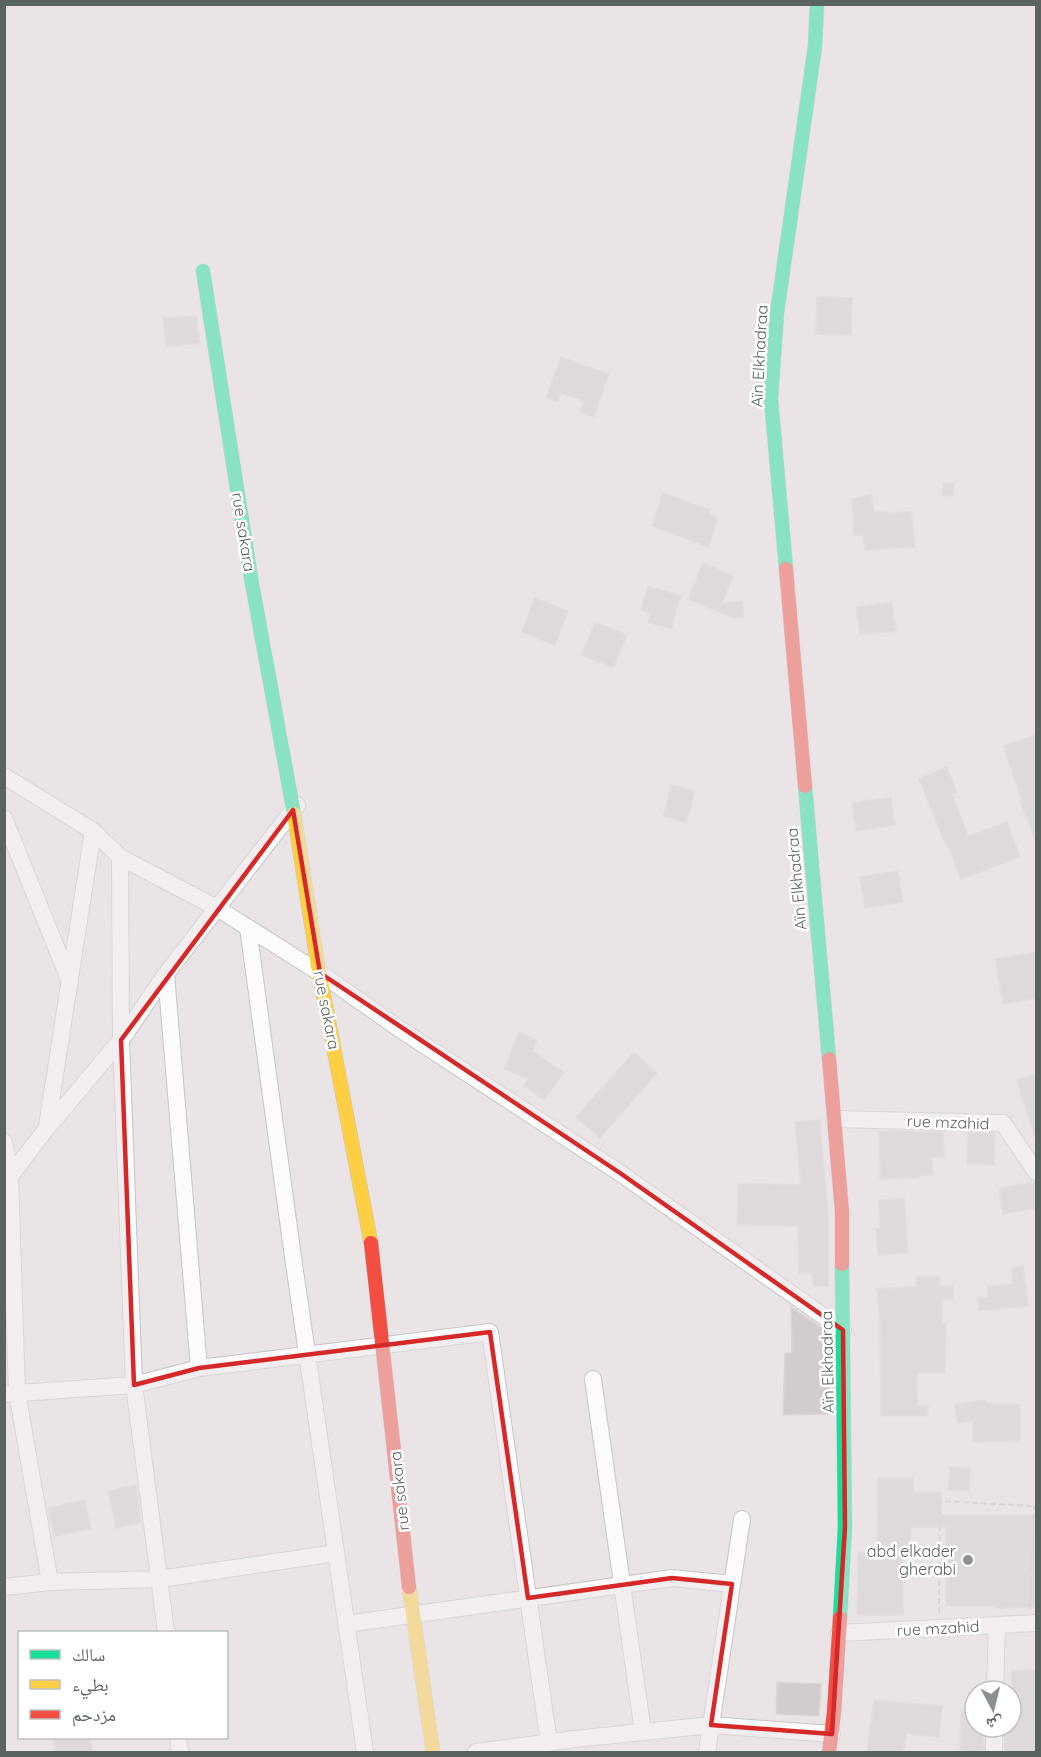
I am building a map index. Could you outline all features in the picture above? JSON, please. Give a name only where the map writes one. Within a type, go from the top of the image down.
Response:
[{"type":"main road","name":"Aïn Elkhadraa","points":[[817,4],[815,46],[777,313],[771,399],[842,1212],[845,1527],[829,1752]]},
{"type":"main road","name":"rue sakara","points":[[203,271],[251,578],[296,805],[320,973],[371,1245],[414,1615],[433,1752]]},
{"type":"street","points":[[4,776],[93,831],[120,857],[218,908],[320,973],[398,1028],[620,1173],[843,1330]]},
{"type":"street","points":[[7,1180],[47,1128],[121,1040],[166,974],[296,805]]},
{"type":"street","points":[[4,818],[70,983]]},
{"type":"street","points":[[47,1128],[93,831]]},
{"type":"street","points":[[120,857],[121,1040],[134,1385],[166,1631]]},
{"type":"street","points":[[248,928],[365,1752]]},
{"type":"street","points":[[166,974],[199,1368]]},
{"type":"street","name":"rue mzahid","points":[[834,1119],[1003,1123],[1036,1172]]},
{"type":"street","points":[[4,1142],[7,1180],[11,1393],[50,1582]]},
{"type":"street","points":[[11,1393],[134,1385],[199,1368],[490,1332],[549,1743]]},
{"type":"street","points":[[593,1379],[643,1732]]},
{"type":"street","points":[[707,1752],[742,1519]]},
{"type":"street","points":[[4,1587],[50,1582],[160,1579],[336,1552]]},
{"type":"street","points":[[347,1624],[672,1578],[732,1584]]},
{"type":"street","name":"rue mzahid","points":[[839,1633],[1033,1624]]},
{"type":"street","points":[[995,1679],[997,1625]]},
{"type":"street","points":[[476,1752],[549,1743],[576,1746],[643,1732],[711,1725],[832,1734]]},
{"type":"path","points":[[939,1628],[940,1501],[1035,1506],[1033,1624]]},
{"type":"highlighted area","points":[[293,810],[320,973],[620,1173],[843,1330],[845,1527],[832,1734],[711,1725],[732,1584],[672,1578],[528,1598],[490,1332],[199,1368],[134,1385],[121,1040]]},
{"type":"building","points":[[817,297],[852,298],[851,335],[816,334]]},
{"type":"building","points":[[196,316],[200,343],[166,347],[163,318]]},
{"type":"building","points":[[561,357],[609,374],[594,417],[580,412],[584,401],[561,393],[558,402],[546,398]]},
{"type":"building","points":[[943,483],[954,483],[953,496],[942,495]]},
{"type":"building","points":[[663,493],[710,510],[709,514],[718,517],[709,547],[652,526]]},
{"type":"building","points":[[871,495],[874,512],[888,511],[888,514],[911,511],[915,547],[865,550],[863,535],[853,535],[854,514],[851,499]]},
{"type":"building","points":[[703,563],[733,576],[722,603],[742,601],[744,617],[734,618],[688,599]]},
{"type":"building","points":[[648,586],[681,596],[671,629],[648,622],[651,613],[641,610]]},
{"type":"building","points":[[535,598],[568,611],[555,645],[522,632]]},
{"type":"building","points":[[892,602],[896,631],[860,635],[856,607]]},
{"type":"building","points":[[595,622],[627,635],[613,668],[582,655]]},
{"type":"building","points":[[1036,735],[1036,841],[1020,801],[1022,801],[1003,746]]},
{"type":"building","points":[[947,767],[957,792],[952,794],[968,836],[1007,822],[1020,857],[961,879],[919,779]]},
{"type":"building","points":[[672,785],[695,791],[686,823],[663,816]]},
{"type":"building","points":[[891,797],[895,825],[856,831],[852,803]]},
{"type":"building","points":[[898,871],[903,902],[865,908],[860,877]]},
{"type":"building","points":[[1036,952],[1036,998],[1003,1004],[995,959]]},
{"type":"building","points":[[519,1032],[537,1040],[532,1051],[564,1073],[544,1100],[523,1085],[528,1079],[504,1069]]},
{"type":"building","points":[[634,1052],[657,1073],[600,1138],[576,1117]]},
{"type":"building","points":[[1036,1074],[1036,1135],[1034,1135],[1017,1080]]},
{"type":"building","points":[[820,1120],[828,1213],[828,1286],[813,1286],[812,1273],[799,1273],[798,1226],[737,1225],[738,1183],[801,1185],[795,1122]]},
{"type":"building","points":[[879,1131],[943,1132],[944,1157],[932,1157],[932,1175],[919,1175],[919,1178],[880,1179]]},
{"type":"building","points":[[968,1133],[995,1133],[994,1165],[967,1164]]},
{"type":"building","points":[[1036,1182],[1036,1208],[1003,1214],[999,1188]]},
{"type":"building","points":[[904,1198],[908,1253],[878,1255],[876,1229],[880,1229],[879,1200]]},
{"type":"building","points":[[1023,1266],[1028,1306],[979,1311],[978,1298],[988,1297],[987,1286],[1013,1284],[1011,1268]]},
{"type":"building","points":[[917,1277],[939,1277],[939,1286],[953,1286],[953,1299],[942,1299],[942,1323],[946,1323],[945,1373],[917,1373],[918,1406],[928,1405],[928,1416],[881,1416],[880,1319],[877,1289],[917,1286]]},
{"type":"building","points":[[791,1307],[829,1333],[829,1414],[783,1415],[785,1353],[792,1353]]},
{"type":"building","points":[[986,1400],[987,1404],[1020,1404],[1020,1441],[973,1442],[973,1421],[957,1423],[955,1404]]},
{"type":"building","points":[[950,1467],[970,1468],[969,1491],[948,1490]]},
{"type":"building","points":[[878,1478],[913,1478],[913,1492],[941,1492],[941,1515],[1036,1515],[1036,1607],[946,1606],[946,1527],[911,1527],[910,1552],[903,1552],[903,1615],[857,1615],[858,1552],[877,1552]]},
{"type":"building","points":[[136,1485],[141,1523],[116,1528],[108,1491]]},
{"type":"building","points":[[85,1500],[91,1529],[54,1536],[48,1508]]},
{"type":"building","points":[[1036,1669],[1036,1752],[1004,1752],[1005,1739],[1023,1739],[1023,1679],[1012,1679],[1011,1671]]},
{"type":"building","points":[[777,1682],[821,1684],[819,1716],[776,1714]]},
{"type":"building","points":[[874,1700],[942,1706],[939,1737],[906,1734],[903,1752],[867,1752]]},
{"type":"building","points":[[961,1710],[963,1710],[963,1739],[984,1739],[984,1752],[960,1752]]},
{"type":"building","points":[[53,1739],[90,1739],[92,1751],[55,1752]]},
{"type":"traffic: fast","points":[[786,569],[771,399],[777,313],[815,46],[817,4]]},
{"type":"traffic: fast","points":[[203,271],[251,578],[294,814]]},
{"type":"traffic: fast","points":[[805,786],[829,1059]]},
{"type":"traffic: fast","points":[[840,1618],[845,1527],[842,1264]]},
{"type":"traffic: slow","points":[[294,814],[318,966],[371,1243]]},
{"type":"traffic: slow","points":[[409,1587],[433,1752]]},
{"type":"traffic: jam","points":[[786,569],[805,786]]},
{"type":"traffic: jam","points":[[829,1059],[842,1212],[842,1264]]},
{"type":"traffic: jam","points":[[371,1243],[409,1587]]},
{"type":"traffic: jam","points":[[829,1752],[840,1618]]},
{"type":"place","name":"abd elkader gherabi","points":[[968,1560]]}]
